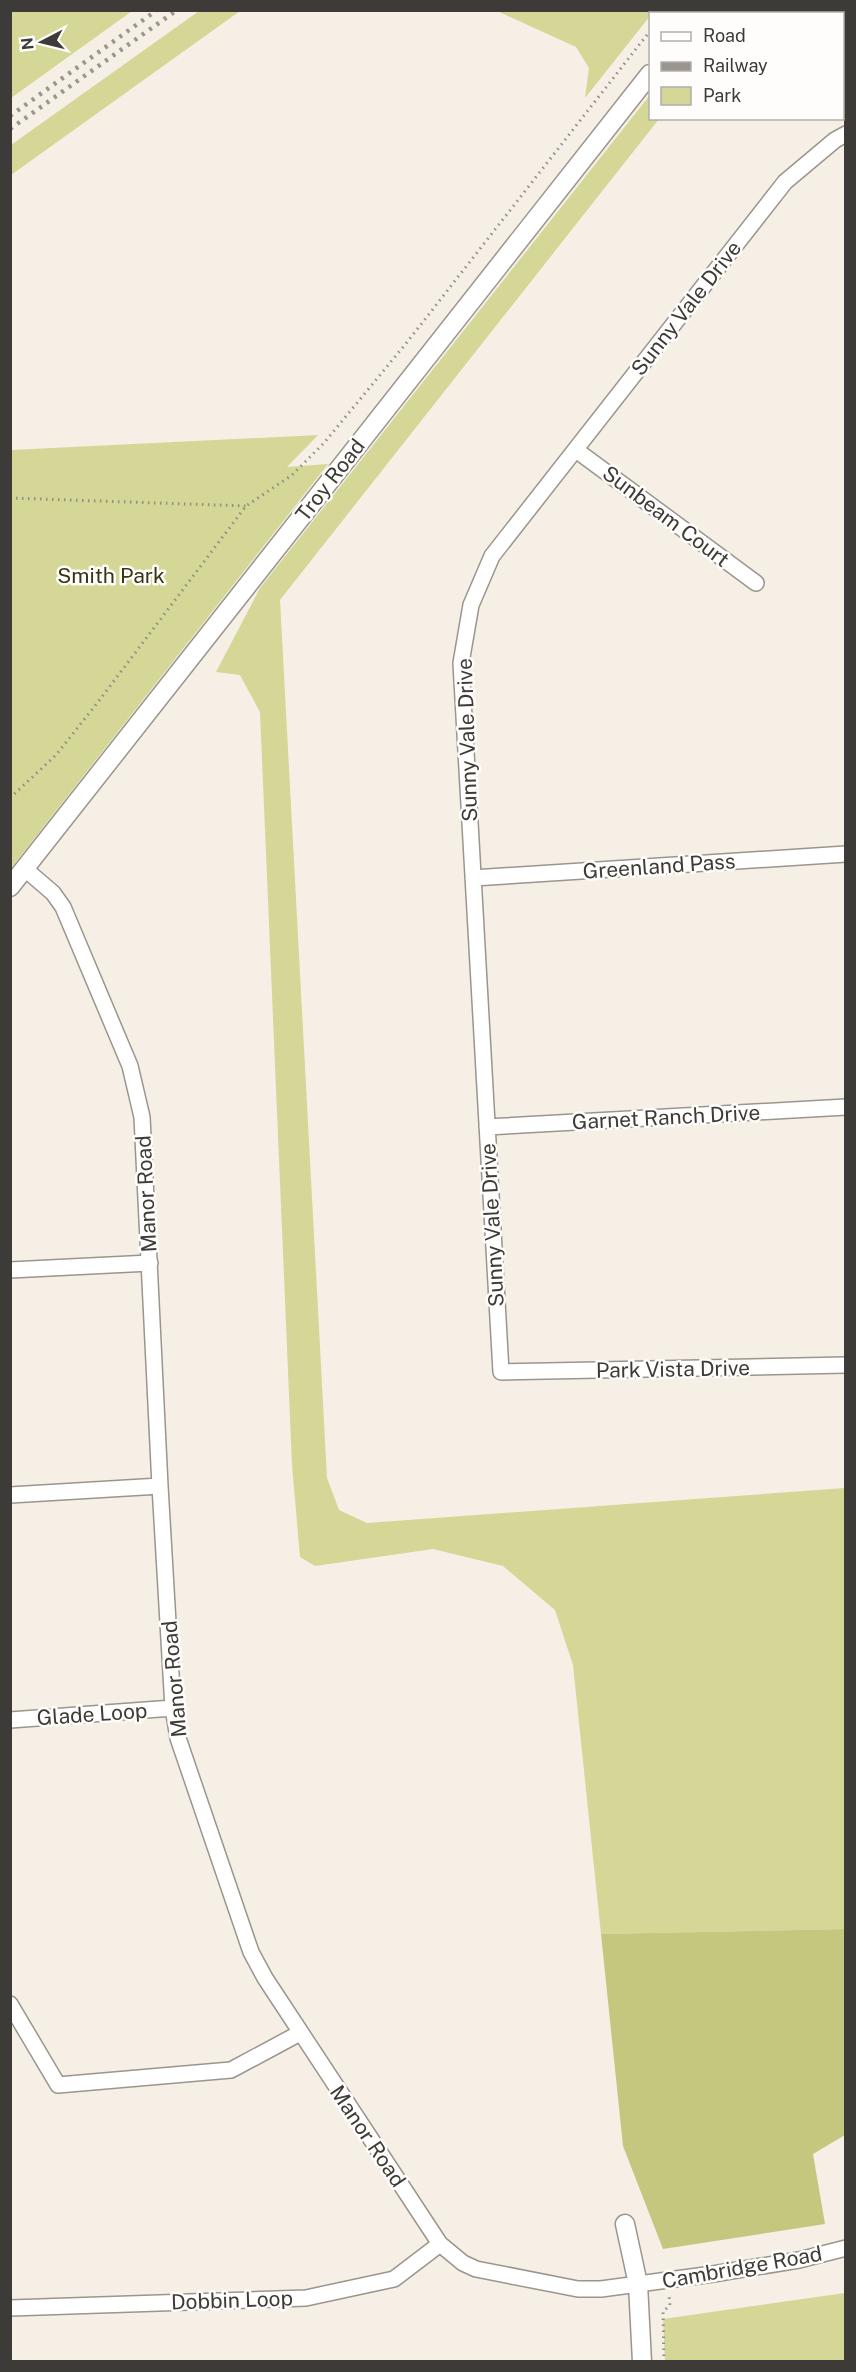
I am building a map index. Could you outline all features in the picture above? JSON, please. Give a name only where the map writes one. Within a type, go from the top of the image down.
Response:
[{"type":"street","name":"Troy Road","points":[[10,887],[649,77]]},
{"type":"street","name":"Sunny Vale Drive","points":[[501,1372],[460,663],[471,605],[492,556],[785,182],[835,140],[846,134]]},
{"type":"street","name":"Sunbeam Court","points":[[576,450],[756,583]]},
{"type":"street","name":"Greenland Pass","points":[[473,878],[846,854]]},
{"type":"street","name":"Manor Road","points":[[25,869],[53,893],[63,907],[130,1066],[142,1118],[173,1708],[177,1738],[184,1760],[251,1952],[300,2033],[440,2244],[463,2264],[476,2269],[578,2289],[638,2284]]},
{"type":"street","name":"Garnet Ranch Drive","points":[[487,1127],[846,1107]]},
{"type":"street","points":[[10,1270],[150,1263]]},
{"type":"street","name":"Park Vista Drive","points":[[501,1372],[846,1365]]},
{"type":"street","points":[[10,1495],[160,1486]]},
{"type":"street","name":"Glade Loop","points":[[10,1720],[173,1708]]},
{"type":"street","points":[[10,2004],[58,2085],[231,2070],[300,2033]]},
{"type":"street","points":[[625,2224],[638,2284],[642,2361]]},
{"type":"street","name":"Dobbin Loop","points":[[10,2308],[306,2298],[394,2279],[440,2244]]},
{"type":"street","name":"Cambridge Road","points":[[638,2284],[800,2260],[846,2248]]},
{"type":"path","points":[[10,798],[56,755],[246,506],[292,475],[324,443],[408,341],[649,34]]},
{"type":"path","points":[[10,498],[246,506]]},
{"type":"path","points":[[664,2361],[663,2312],[670,2305],[666,2280]]},
{"type":"green space","points":[[11,10],[132,10],[132,11],[11,98]]},
{"type":"green space","points":[[199,11],[240,11],[11,175],[11,145]]},
{"type":"green space","points":[[497,11],[654,11],[649,12],[649,17],[585,98],[589,68],[576,47]]},
{"type":"green space","points":[[649,96],[649,120],[658,120],[280,600],[327,1478],[339,1510],[367,1523],[845,1488],[845,1929],[601,1934],[573,1665],[555,1610],[503,1566],[433,1549],[315,1566],[300,1557],[292,1465],[260,712],[240,675],[216,672],[260,588]]},
{"type":"green space","name":"Smith Park","points":[[318,435],[287,467],[328,464],[11,868],[11,450]]},
{"type":"green space","points":[[845,1929],[845,2135],[813,2154],[825,2224],[663,2249],[623,2146],[601,1934]]},
{"type":"green space","points":[[845,2293],[845,2361],[665,2361],[663,2319]]},
{"type":"railway","points":[[10,116],[157,10]]},
{"type":"railway","points":[[10,129],[177,10]]}]
